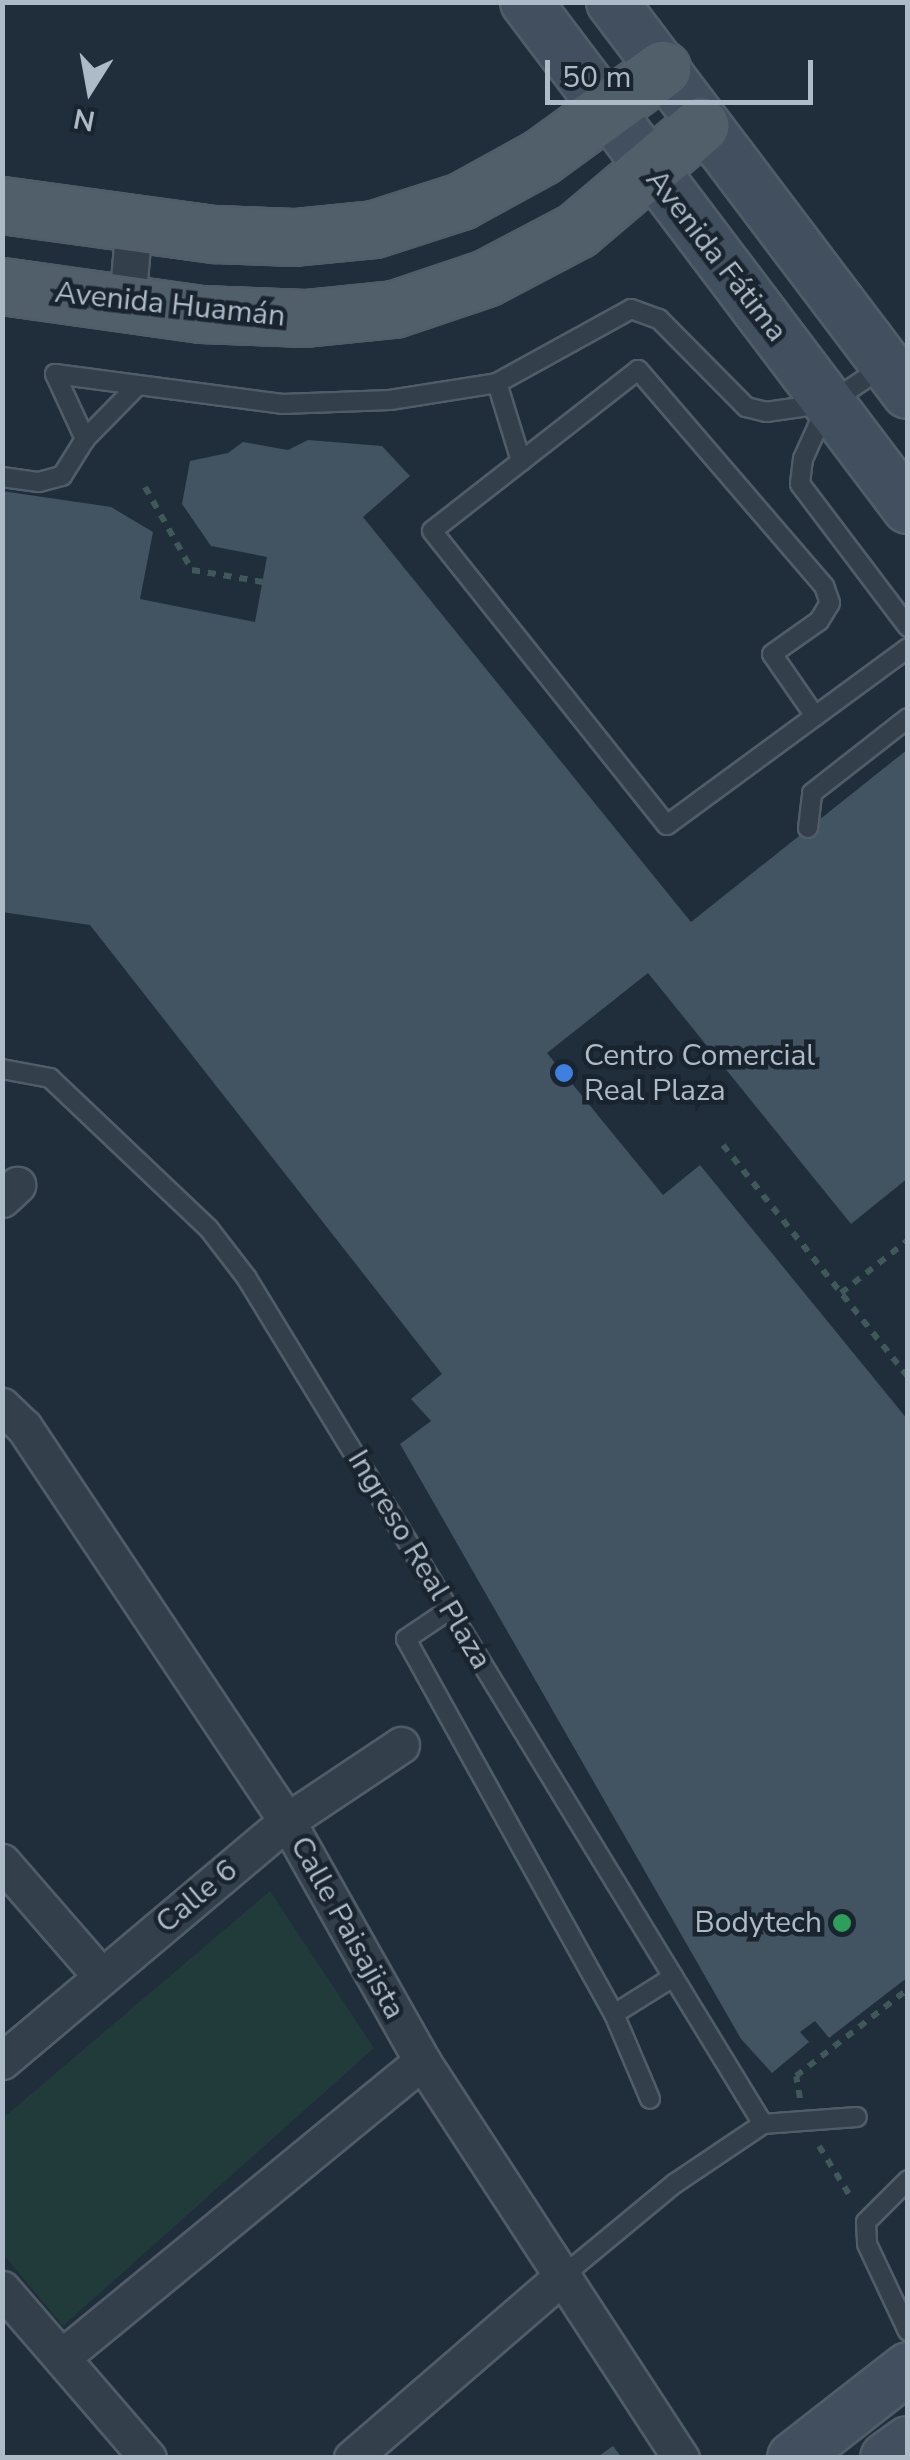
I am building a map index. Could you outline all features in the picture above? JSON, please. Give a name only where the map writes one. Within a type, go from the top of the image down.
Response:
[{"type":"main road","name":"Avenida Fátima","points":[[526,2],[649,170],[908,508]]},
{"type":"main road","points":[[612,2],[701,125],[897,379]]},
{"type":"main road","points":[[2,205],[294,237],[374,229],[461,201],[541,158],[662,69]]},
{"type":"main road","name":"Avenida Huamán","points":[[2,286],[127,303],[306,318],[394,309],[486,278],[577,230],[701,125]]},
{"type":"main road","points":[[793,2458],[908,2368]]},
{"type":"main road","points":[[886,2458],[908,2442]]},
{"type":"street","points":[[127,303],[134,222]]},
{"type":"street","name":"Calle Paisajista","points":[[2,1406],[24,1427],[287,1821],[422,2061],[681,2458]]},
{"type":"street","name":"Calle 6","points":[[2,2061],[287,1821],[401,1745]]},
{"type":"street","points":[[2,1862],[102,1977]]},
{"type":"street","points":[[62,2357],[422,2061]]},
{"type":"street","points":[[352,2458],[564,2275]]},
{"type":"street","points":[[2,2289],[148,2458]]},
{"type":"lane","points":[[86,439],[56,374],[282,404],[390,400],[497,383],[631,309],[659,319],[746,407],[766,412],[829,403],[897,379]]},
{"type":"lane","points":[[815,716],[772,654],[819,621],[830,603],[824,586],[638,370],[432,531],[666,826],[908,648]]},
{"type":"lane","points":[[497,383],[521,461]]},
{"type":"lane","points":[[2,477],[39,482],[62,476],[86,439],[136,386]]},
{"type":"lane","points":[[829,403],[803,459],[800,484],[908,626]]},
{"type":"lane","points":[[808,828],[812,793],[908,718]]},
{"type":"lane","name":"Ingreso Real Plaza","points":[[2,1069],[50,1078],[209,1229],[246,1277],[763,2124]]},
{"type":"lane","points":[[449,1610],[406,1639],[614,2014],[650,2099]]},
{"type":"lane","points":[[614,2014],[673,1977]]},
{"type":"lane","points":[[564,2275],[674,2184],[763,2124],[857,2118]]},
{"type":"lane","points":[[908,2180],[866,2222],[867,2244],[908,2331]]},
{"type":"path","points":[[145,487],[192,570],[262,582]]},
{"type":"path","points":[[723,1145],[908,1377]]},
{"type":"path","points":[[841,1293],[908,1240]]},
{"type":"path","points":[[866,2222],[804,2121],[796,2076],[908,1989]]},
{"type":"green space","points":[[270,1891],[374,2048],[63,2326],[3,2254],[3,2118]]},
{"type":"building","points":[[308,440],[382,446],[410,476],[363,517],[691,922],[908,749],[908,1178],[851,1224],[648,973],[547,1053],[663,1195],[700,1165],[908,1420],[908,1977],[829,2038],[815,2021],[800,2032],[809,2042],[772,2073],[741,2039],[400,1444],[431,1421],[411,1399],[442,1374],[90,925],[2,912],[2,491],[111,507],[153,532],[140,599],[255,622],[267,557],[211,546],[182,504],[190,461],[228,453],[243,442],[288,450]]},
{"type":"building","points":[[613,2446],[622,2458],[596,2458]]},
{"type":"place","name":"Centro Comercial Real Plaza","points":[[564,1073]]},
{"type":"place","name":"Bodytech","points":[[842,1923]]}]
